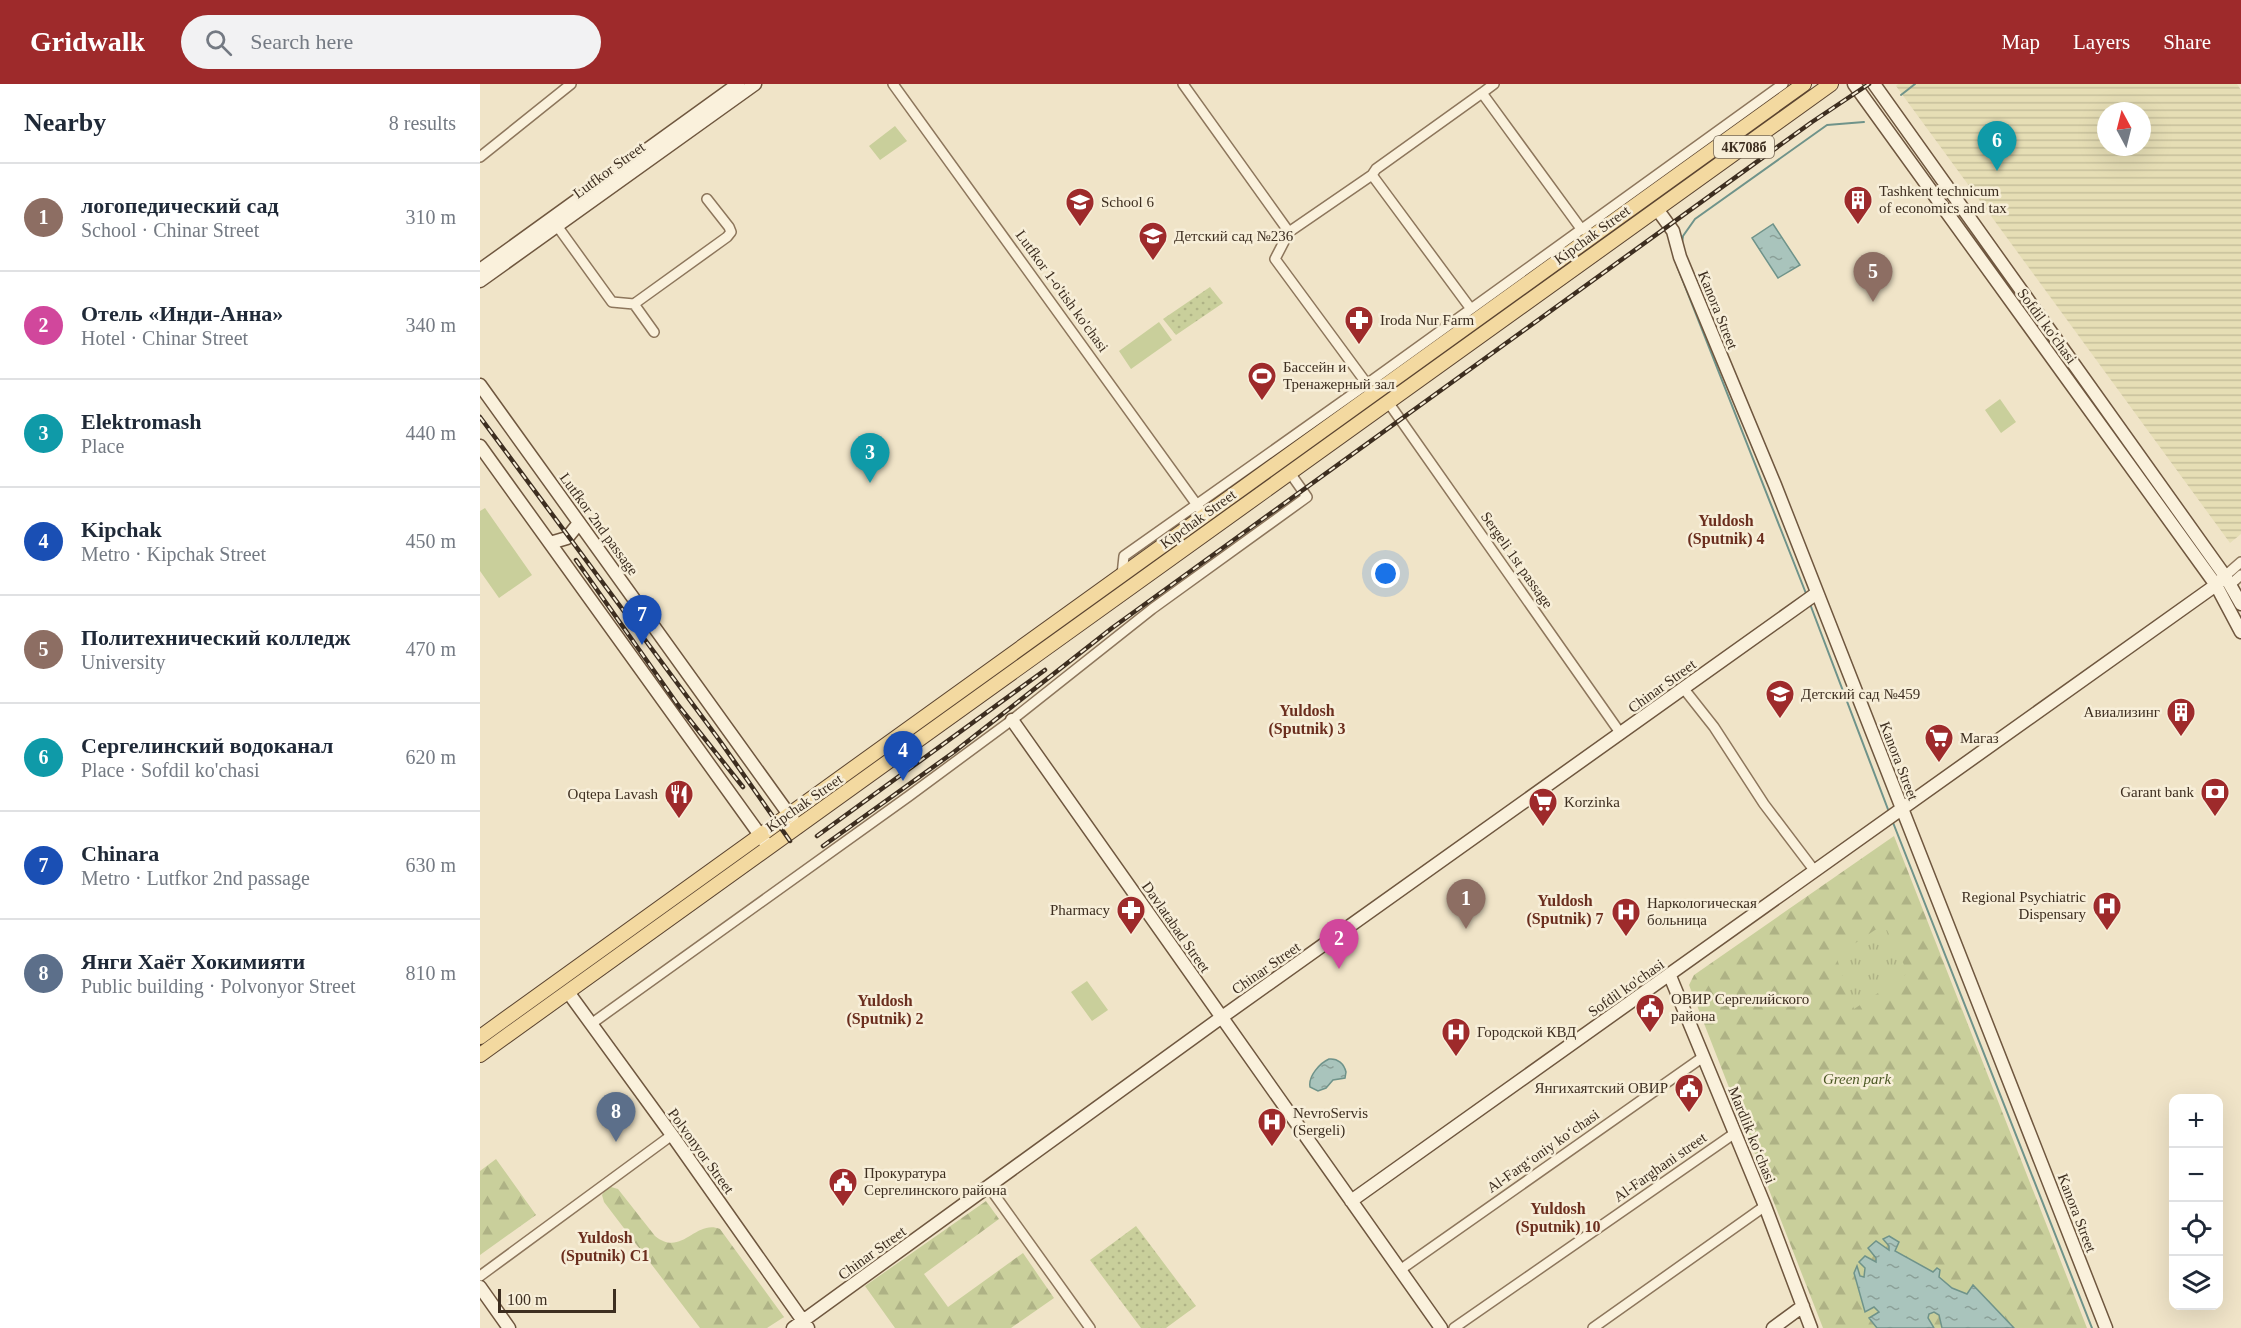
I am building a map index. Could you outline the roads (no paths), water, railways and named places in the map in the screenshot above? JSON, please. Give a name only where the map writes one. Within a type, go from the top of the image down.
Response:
[{"type":"main road","name":"Kipchak Street","points":[[480,1037],[1122,575],[1201,510],[1306,443],[1804,84]]},
{"type":"main road","name":"Kipchak Street","points":[[480,1055],[1831,84]]},
{"type":"main road","points":[[1676,177],[1685,189]]},
{"type":"main road","points":[[1306,443],[1314,455]]},
{"type":"main road","points":[[1122,575],[1131,587]]},
{"type":"main road","points":[[919,722],[928,734]]},
{"type":"main road","points":[[575,969],[584,981]]},
{"type":"street","points":[[480,157],[571,84]]},
{"type":"street","name":"Lutfkor Street","points":[[480,281],[554,222],[738,84]]},
{"type":"street","name":"Lutfkor Street","points":[[480,270],[755,84]]},
{"type":"street","name":"Lutfkor 1-o'tish ko'chasi","points":[[893,84],[1201,510]]},
{"type":"street","points":[[1183,84],[1288,232]]},
{"type":"street","points":[[1367,384],[1275,260],[1288,232],[1372,175],[1376,169],[1494,84]]},
{"type":"street","name":"Kipchak Street","points":[[1201,510],[1367,384],[1783,84]]},
{"type":"street","name":"Sofdil ko'chasi","points":[[1854,84],[2216,585]]},
{"type":"street","name":"Sofdil ko'chasi","points":[[1874,84],[2228,580]]},
{"type":"street","points":[[1482,93],[1582,230]]},
{"type":"street","points":[[1869,105],[1882,95]]},
{"type":"street","points":[[1372,175],[1471,309]]},
{"type":"street","points":[[554,222],[612,302],[634,304],[728,237],[731,232],[729,226],[707,199]]},
{"type":"street","name":"Kanora Street","points":[[1657,209],[1673,231],[1679,253],[1894,813],[2106,1328]]},
{"type":"street","points":[[634,304],[654,332]]},
{"type":"street","points":[[2022,317],[2034,308]]},
{"type":"street","name":"Lutfkor 2nd passage","points":[[480,385],[798,827]]},
{"type":"street","name":"Sergeli 1st passage","points":[[1388,402],[1621,734]]},
{"type":"street","points":[[480,446],[770,847]]},
{"type":"street","points":[[591,1024],[1012,720],[1152,609],[1307,497],[1290,473]]},
{"type":"street","points":[[550,543],[567,538],[579,523]]},
{"type":"street","name":"Sofdil ko'chasi","points":[[2228,580],[2241,561]]},
{"type":"street","name":"Sofdil ko'chasi","points":[[1351,1201],[2216,585],[2241,575]]},
{"type":"street","points":[[2228,580],[2241,603]]},
{"type":"street","points":[[2216,585],[2241,632]]},
{"type":"street","name":"Chinar Street","points":[[801,1326],[1221,1017],[1811,597]]},
{"type":"street","points":[[1684,689],[1714,727],[1754,789],[1814,870]]},
{"type":"street","name":"Davlatabad Street","points":[[1012,720],[1441,1328]]},
{"type":"street","name":"Mardlik ko‘chasi","points":[[1670,976],[1736,1133],[1811,1328]]},
{"type":"street","name":"Polvonyor Street","points":[[568,992],[672,1134],[801,1326]]},
{"type":"street","name":"Al-Farg‘oniy ko‘chasi","points":[[1400,1270],[1703,1057]]},
{"type":"street","name":"Al-Farghani street","points":[[1454,1328],[1736,1133]]},
{"type":"street","points":[[480,1276],[672,1134]]},
{"type":"street","points":[[989,1187],[1090,1328]]},
{"type":"street","points":[[1593,1328],[1765,1206]]},
{"type":"street","points":[[480,1287],[509,1328]]},
{"type":"street","points":[[1773,1328],[1803,1306]]},
{"type":"water","points":[[1773,224],[1800,265],[1778,278],[1752,238]]},
{"type":"water","points":[[1329,1059],[1335,1059],[1342,1064],[1346,1072],[1345,1078],[1333,1080],[1326,1088],[1318,1091],[1310,1087],[1313,1074]]},
{"type":"water","points":[[1889,1236],[1899,1242],[1895,1251],[1933,1272],[1937,1268],[1940,1270],[1939,1277],[1952,1288],[1967,1294],[1973,1285],[2014,1328],[1942,1328],[1939,1315],[1934,1312],[1929,1314],[1928,1318],[1934,1328],[1877,1328],[1869,1318],[1879,1312],[1874,1307],[1865,1312],[1854,1273],[1857,1266],[1860,1276],[1864,1277],[1865,1268],[1859,1262],[1865,1256],[1876,1262],[1876,1258],[1868,1248],[1876,1241],[1889,1250],[1889,1246],[1883,1239]]},
{"type":"waterway","points":[[1901,95],[1915,84]]},
{"type":"waterway","points":[[1682,243],[1683,236],[1695,219],[1827,125],[1864,122]]},
{"type":"waterway","points":[[1677,266],[1807,596]]},
{"type":"waterway","points":[[1810,604],[1889,812]]},
{"type":"waterway","points":[[1892,820],[2092,1328]]},
{"type":"railway","points":[[823,846],[954,752],[1112,628],[1812,122],[1869,84]]},
{"type":"railway","points":[[480,417],[720,741],[790,841]]},
{"type":"railway","points":[[576,560],[678,705],[743,787]]},
{"type":"railway","points":[[817,836],[1045,670]]},
{"type":"place","name":"Сергелинский водоканал","points":[[1997,171]]},
{"type":"place","name":"Tashkent technicum of economics and tax","points":[[1858,226]]},
{"type":"place","name":"School 6","points":[[1080,228]]},
{"type":"place","name":"Детский сад №236","points":[[1153,262]]},
{"type":"place","name":"Политехнический колледж","points":[[1873,302]]},
{"type":"place","name":"Iroda Nur Farm","points":[[1359,346]]},
{"type":"place","name":"Бассейн и Тренажерный зал","points":[[1262,402]]},
{"type":"place","name":"Elektromash","points":[[870,483]]},
{"type":"place","name":"Chinara","points":[[642,645]]},
{"type":"place","name":"Детский сад №459","points":[[1780,720]]},
{"type":"place","name":"Авиализинг","points":[[2181,738]]},
{"type":"place","name":"Магаз","points":[[1939,764]]},
{"type":"place","name":"Kipchak","points":[[903,781]]},
{"type":"place","name":"Garant bank","points":[[2215,818]]},
{"type":"place","name":"Oqtepa Lavash","points":[[679,820]]},
{"type":"place","name":"Korzinka","points":[[1543,828]]},
{"type":"place","name":"логопедический сад","points":[[1466,929]]},
{"type":"place","name":"Regional Psychiatric Dispensary","points":[[2107,932]]},
{"type":"place","name":"Pharmacy","points":[[1131,936]]},
{"type":"place","name":"Наркологическая больница","points":[[1626,938]]},
{"type":"place","name":"Отель «Инди-Анна»","points":[[1339,969]]},
{"type":"place","name":"ОВИР Сергелийского района","points":[[1650,1034]]},
{"type":"place","name":"Городской КВД","points":[[1456,1058]]},
{"type":"place","name":"Янгихаятский ОВИР","points":[[1689,1114]]},
{"type":"place","name":"Янги Хаёт Хокимияти","points":[[616,1142]]},
{"type":"place","name":"NevroServis (Sergeli)","points":[[1272,1148]]},
{"type":"place","name":"Прокуратура Сергелинского района","points":[[843,1208]]},
{"type":"district","name":"Yuldosh (Sputnik) 4","points":[[1726,529]]},
{"type":"district","name":"Yuldosh (Sputnik) 3","points":[[1307,719]]},
{"type":"district","name":"Yuldosh (Sputnik) 7","points":[[1565,909]]},
{"type":"district","name":"Yuldosh (Sputnik) 2","points":[[885,1009]]},
{"type":"district","name":"Yuldosh (Sputnik) 10","points":[[1558,1217]]},
{"type":"district","name":"Yuldosh (Sputnik) C1","points":[[605,1246]]},
{"type":"park label","name":"Green park","points":[[1857,1079]]}]
